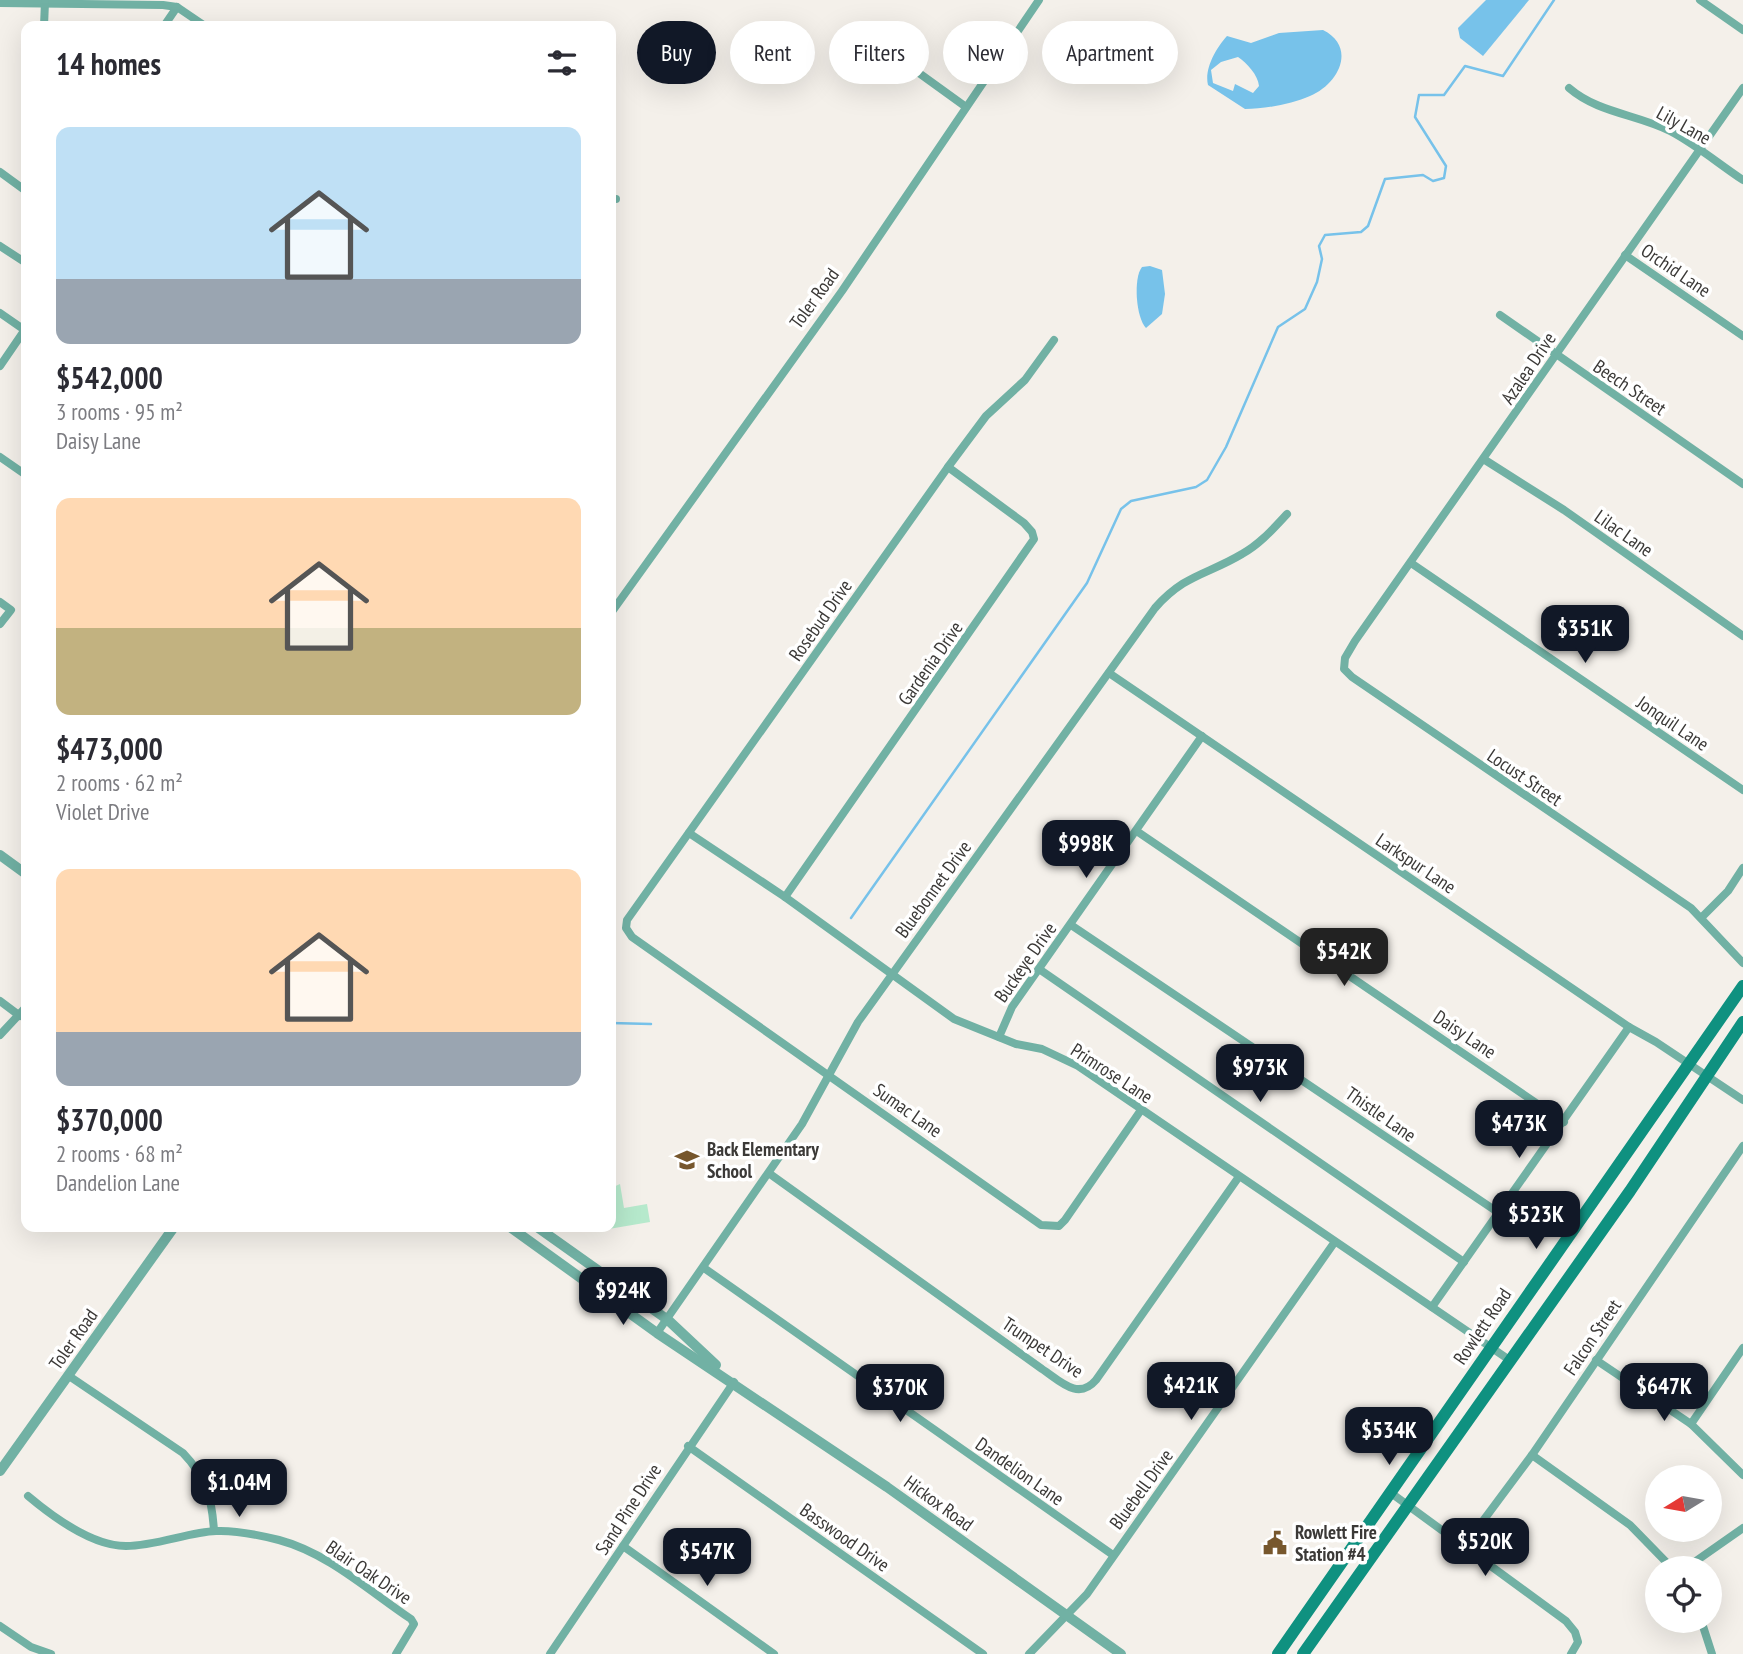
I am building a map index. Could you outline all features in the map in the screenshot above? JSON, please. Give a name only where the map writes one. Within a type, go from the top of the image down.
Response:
[{"type":"main road","name":"Rowlett Road","points":[[1278,1654],[1391,1493],[1489,1346],[1743,986]]},
{"type":"main road","points":[[1303,1654],[1508,1359],[1630,1191],[1743,1022]]},
{"type":"street","name":"Toler Road","points":[[616,606],[842,291],[1040,0]]},
{"type":"street","points":[[1700,0],[1743,30]]},
{"type":"street","points":[[44,21],[45,2]]},
{"type":"street","points":[[0,3],[177,7],[198,21]]},
{"type":"street","points":[[167,21],[177,7]]},
{"type":"street","points":[[929,80],[966,107]]},
{"type":"street","name":"Lily Lane","points":[[1569,88],[1583,100],[1662,128],[1743,180]]},
{"type":"street","name":"Azalea Drive","points":[[1344,669],[1345,658],[1356,641],[1485,460],[1697,149],[1740,100],[1743,88]]},
{"type":"street","points":[[0,172],[21,187]]},
{"type":"street","points":[[0,246],[21,259]]},
{"type":"street","name":"Orchid Lane","points":[[1625,255],[1743,335]]},
{"type":"street","points":[[0,313],[21,327]]},
{"type":"street","name":"Beech Street","points":[[1500,316],[1743,484]]},
{"type":"street","points":[[0,366],[21,337]]},
{"type":"street","name":"Rosebud Drive","points":[[626,928],[627,920],[948,467],[986,416],[1025,380],[1055,340]]},
{"type":"street","points":[[0,457],[21,472]]},
{"type":"street","name":"Lilac Lane","points":[[1485,460],[1564,510],[1743,636]]},
{"type":"street","name":"Gardenia Drive","points":[[785,897],[1034,539],[1024,523],[948,467]]},
{"type":"street","name":"Bluebonnet Drive","points":[[657,1333],[802,1125],[828,1074],[890,976],[1170,590],[1189,577],[1240,555],[1259,543],[1287,514]]},
{"type":"street","name":"Jonquil Lane","points":[[1411,563],[1743,790]]},
{"type":"street","points":[[0,602],[10,610],[0,624]]},
{"type":"street","name":"Locust Street","points":[[1344,669],[1702,917]]},
{"type":"street","name":"Larkspur Lane","points":[[1109,673],[1629,1027],[1743,1100]]},
{"type":"street","name":"Buckeye Drive","points":[[999,1037],[1004,1020],[1202,736]]},
{"type":"street","name":"Daisy Lane","points":[[1138,831],[1564,1122]]},
{"type":"street","name":"Primrose Lane","points":[[689,833],[785,897],[890,976],[954,1019],[999,1037],[1042,1049],[1078,1066],[1238,1178],[1508,1359]]},
{"type":"street","points":[[0,855],[21,870]]},
{"type":"street","points":[[1743,867],[1728,891],[1702,917],[1743,963]]},
{"type":"street","name":"Thistle Lane","points":[[1071,925],[1499,1213]]},
{"type":"street","name":"Sumac Lane","points":[[626,928],[632,937],[1041,1225],[1059,1226],[1065,1220],[1141,1110]]},
{"type":"street","points":[[1039,969],[1464,1262]]},
{"type":"street","points":[[0,1001],[20,1016],[0,1035]]},
{"type":"street","points":[[1432,1307],[1629,1027]]},
{"type":"street","name":"Falcon Street","points":[[1465,1545],[1532,1455],[1743,1146]]},
{"type":"street","name":"Trumpet Drive","points":[[770,1174],[1072,1390],[1081,1391],[1096,1380],[1238,1178]]},
{"type":"street","name":"Toler Road","points":[[0,1471],[170,1232]]},
{"type":"street","name":"Hickox Road","points":[[517,1232],[657,1333],[734,1382],[1121,1654]]},
{"type":"street","points":[[524,1232],[561,1259],[576,1255]]},
{"type":"street","name":"Hickox Road","points":[[544,1232],[668,1320],[734,1382]]},
{"type":"street","name":"Bluebell Drive","points":[[1029,1654],[1068,1616],[1334,1243]]},
{"type":"street","name":"Dandelion Lane","points":[[704,1268],[1113,1555]]},
{"type":"street","points":[[1691,1424],[1743,1348]]},
{"type":"street","points":[[1595,1360],[1691,1424],[1743,1475]]},
{"type":"street","points":[[69,1376],[190,1459],[209,1487],[214,1531]]},
{"type":"street","name":"Sand Pine Drive","points":[[554,1653],[688,1446],[734,1382]]},
{"type":"street","name":"Basswood Drive","points":[[688,1446],[984,1654]]},
{"type":"street","points":[[1532,1455],[1630,1525],[1660,1556]]},
{"type":"street","points":[[1391,1493],[1566,1621],[1575,1632],[1577,1642],[1572,1653]]},
{"type":"street","name":"Blair Oak Drive","points":[[28,1496],[83,1532],[112,1544],[152,1543],[214,1531],[281,1541],[308,1551],[335,1566],[414,1624],[396,1654]]},
{"type":"street","points":[[1703,1556],[1743,1528]]},
{"type":"street","points":[[624,1546],[774,1654]]},
{"type":"street","points":[[0,1626],[31,1647],[51,1654]]},
{"type":"street","points":[[1706,1633],[1712,1654]]},
{"type":"green space","points":[[620,1184],[624,1208],[647,1204],[650,1222],[616,1228],[616,1186]]},
{"type":"water","points":[[1486,0],[1529,0],[1483,56],[1460,38],[1458,28]]},
{"type":"water","points":[[1323,30],[1333,37],[1341,55],[1340,65],[1329,83],[1310,96],[1295,101],[1245,109],[1208,85],[1212,59],[1227,36],[1251,43],[1279,33]],"holes":[[[1238,57],[1257,78],[1259,86],[1253,93],[1235,84],[1233,91],[1213,83],[1211,70],[1221,62]]]},
{"type":"water","points":[[1150,266],[1162,270],[1165,294],[1162,314],[1146,328],[1138,307],[1137,280],[1142,267]]},
{"type":"waterway","points":[[851,918],[1087,583],[1121,509],[1131,501],[1196,487],[1207,480],[1226,447],[1278,327],[1305,309],[1317,282],[1322,259],[1319,246],[1325,235],[1361,232],[1368,226],[1385,179],[1423,175],[1433,181],[1444,178],[1446,166],[1415,117],[1419,95],[1444,95],[1465,66],[1503,76],[1554,0]]},
{"type":"waterway","points":[[616,1023],[651,1024]]},
{"type":"place","name":"Back Elementary School","points":[[687,1160]]},
{"type":"place","name":"Rowlett Fire Station #4","points":[[1275,1543]]}]
